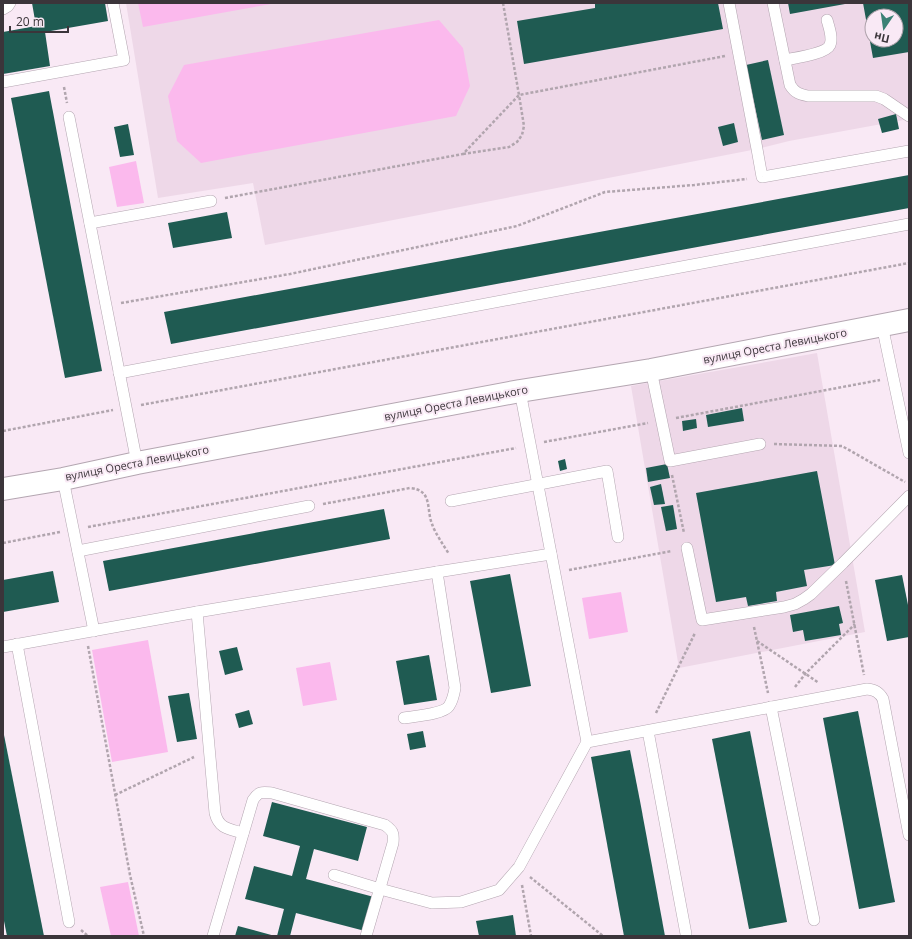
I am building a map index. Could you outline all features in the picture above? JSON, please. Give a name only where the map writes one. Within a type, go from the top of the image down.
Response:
[{"type":"street","name":"вулиця Ореста Левицького","points":[[3,488],[63,478],[520,391],[651,370],[909,320]]},
{"type":"lane","points":[[3,9],[10,3]]},
{"type":"lane","points":[[3,82],[124,60],[113,3]]},
{"type":"lane","points":[[729,3],[762,177],[909,151]]},
{"type":"lane","points":[[773,3],[790,84],[794,91],[808,96],[876,96],[884,99],[909,116]]},
{"type":"lane","points":[[785,60],[820,53],[827,50],[830,45],[827,20]]},
{"type":"lane","points":[[69,118],[136,463]]},
{"type":"lane","points":[[90,223],[211,201]]},
{"type":"lane","points":[[119,372],[909,224]]},
{"type":"lane","points":[[882,325],[909,453]]},
{"type":"lane","points":[[651,370],[670,461],[760,444]]},
{"type":"lane","points":[[334,874],[380,889],[432,902],[461,902],[499,890],[519,867],[587,742],[520,391]]},
{"type":"lane","points":[[451,502],[607,471],[618,537]]},
{"type":"lane","points":[[63,478],[78,551],[90,631]]},
{"type":"lane","points":[[687,548],[702,620],[784,607],[795,604],[811,594],[909,496]]},
{"type":"lane","points":[[78,551],[309,506]]},
{"type":"lane","points":[[3,647],[197,612],[551,554]]},
{"type":"lane","points":[[404,718],[437,713],[449,708],[454,698],[455,688],[437,572]]},
{"type":"lane","points":[[197,612],[215,813],[217,820],[221,825],[243,833]]},
{"type":"lane","points":[[17,644],[69,922]]},
{"type":"lane","points":[[587,742],[785,704],[874,689],[883,699],[909,835]]},
{"type":"lane","points":[[770,707],[814,920]]},
{"type":"lane","points":[[648,731],[686,934]]},
{"type":"lane","points":[[213,936],[253,800],[257,794],[263,792],[272,793],[391,829],[394,835],[393,843],[366,936]]},
{"type":"path","points":[[211,201],[463,154],[509,147],[517,142],[522,135],[524,126],[503,3]]},
{"type":"path","points":[[463,154],[519,95],[739,53]]},
{"type":"path","points":[[63,81],[69,118]]},
{"type":"path","points":[[106,306],[290,274],[517,226],[605,192],[762,177]]},
{"type":"path","points":[[3,430],[909,263]]},
{"type":"path","points":[[3,543],[893,378]]},
{"type":"path","points":[[760,444],[842,446],[909,484]]},
{"type":"path","points":[[554,573],[687,548],[670,461]]},
{"type":"path","points":[[309,506],[410,488],[418,489],[424,493],[432,524],[457,569]]},
{"type":"path","points":[[843,563],[867,689]]},
{"type":"path","points":[[751,612],[770,707]]},
{"type":"path","points":[[648,731],[702,620]]},
{"type":"path","points":[[785,704],[789,695],[806,674],[855,624]]},
{"type":"path","points":[[90,631],[130,875],[144,936]]},
{"type":"path","points":[[757,641],[836,695]]},
{"type":"path","points":[[116,795],[209,750]]},
{"type":"path","points":[[519,867],[531,936]]},
{"type":"path","points":[[519,867],[603,936]]},
{"type":"shaded area","points":[[126,3],[909,3],[909,119],[789,141],[757,149],[265,245],[253,183],[158,198]]},
{"type":"shaded area","points":[[138,3],[277,3],[143,27]]},
{"type":"shaded area","points":[[439,20],[463,48],[470,86],[456,116],[201,163],[177,141],[168,96],[184,65]]},
{"type":"shaded area","points":[[136,161],[144,203],[117,207],[109,167]]},
{"type":"shaded area","points":[[817,353],[865,632],[679,668],[631,386]]},
{"type":"shaded area","points":[[621,592],[628,632],[589,639],[582,598]]},
{"type":"shaded area","points":[[148,640],[168,752],[112,762],[92,650]]},
{"type":"shaded area","points":[[330,662],[337,700],[303,706],[296,668]]},
{"type":"shaded area","points":[[128,882],[139,936],[111,936],[100,887]]},
{"type":"building","points":[[32,3],[105,3],[108,21],[45,32],[50,66],[3,74],[3,32],[36,26]]},
{"type":"building","points":[[595,3],[718,3],[723,29],[524,64],[517,21],[595,8]]},
{"type":"building","points":[[788,3],[845,3],[845,4],[790,14]]},
{"type":"building","points":[[863,3],[909,3],[909,52],[873,58],[871,48],[904,48],[904,8],[864,8]]},
{"type":"building","points":[[768,60],[784,135],[762,140],[746,65]]},
{"type":"building","points":[[49,91],[102,371],[65,378],[11,98]]},
{"type":"building","points":[[896,114],[899,129],[882,133],[878,119]]},
{"type":"building","points":[[734,123],[738,142],[723,146],[718,127]]},
{"type":"building","points":[[128,124],[134,155],[120,157],[114,127]]},
{"type":"building","points":[[909,175],[909,208],[171,344],[164,312]]},
{"type":"building","points":[[227,212],[232,238],[173,248],[168,223]]},
{"type":"building","points":[[742,408],[744,421],[708,427],[706,415]]},
{"type":"building","points":[[696,419],[697,428],[683,431],[682,421]]},
{"type":"building","points":[[565,459],[567,469],[560,471],[558,461]]},
{"type":"building","points":[[667,464],[670,478],[648,482],[646,468]]},
{"type":"building","points":[[817,471],[835,565],[804,570],[807,586],[776,592],[777,601],[748,606],[746,597],[716,602],[696,493]]},
{"type":"building","points":[[661,484],[665,504],[654,505],[650,487]]},
{"type":"building","points":[[673,505],[677,529],[666,531],[661,507]]},
{"type":"building","points":[[384,509],[390,539],[109,591],[103,561]]},
{"type":"building","points":[[53,571],[59,602],[3,612],[3,580]]},
{"type":"building","points":[[510,574],[531,686],[491,693],[470,581]]},
{"type":"building","points":[[902,575],[909,610],[909,637],[887,641],[875,580]]},
{"type":"building","points":[[839,606],[843,623],[839,624],[841,635],[805,641],[803,630],[793,632],[790,615]]},
{"type":"building","points":[[237,647],[243,670],[225,675],[219,651]]},
{"type":"building","points":[[429,655],[437,700],[404,705],[396,661]]},
{"type":"building","points":[[189,693],[197,739],[177,742],[168,696]]},
{"type":"building","points":[[249,710],[253,724],[239,728],[235,714]]},
{"type":"building","points":[[858,711],[895,902],[859,909],[823,718]]},
{"type":"building","points":[[423,731],[426,747],[410,750],[407,734]]},
{"type":"building","points":[[750,731],[787,922],[749,929],[712,739]]},
{"type":"building","points":[[3,735],[44,936],[7,936],[3,916]]},
{"type":"building","points":[[630,750],[665,936],[624,936],[591,757]]},
{"type":"building","points":[[272,802],[367,827],[358,861],[314,849],[306,879],[374,897],[365,931],[296,913],[290,936],[277,936],[284,909],[245,899],[254,866],[292,876],[300,846],[263,836]]},
{"type":"building","points":[[513,915],[516,936],[479,936],[476,921]]},
{"type":"building","points":[[238,926],[275,936],[235,936]]}]
